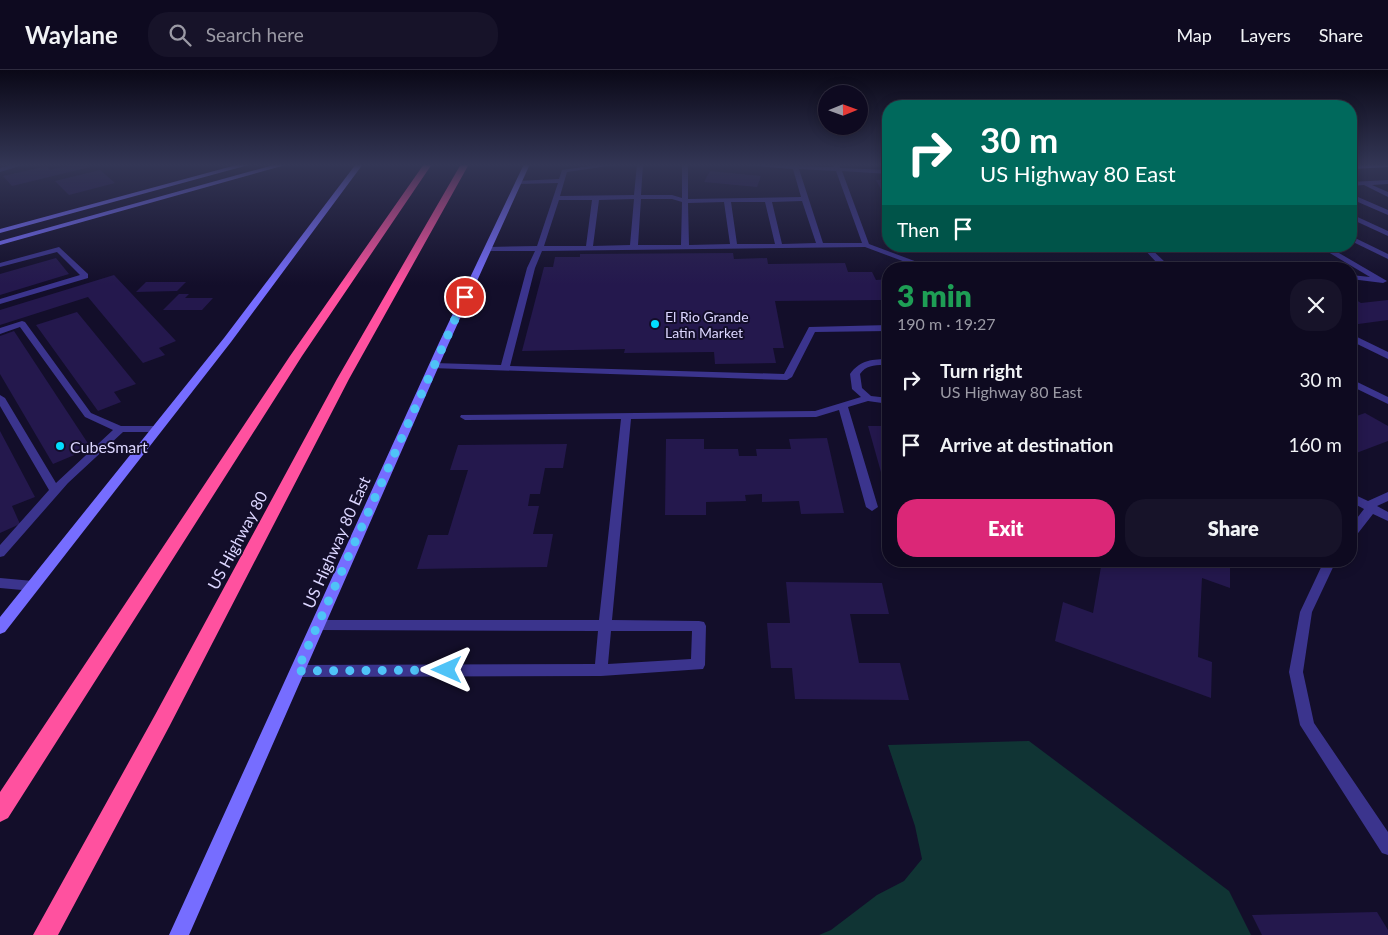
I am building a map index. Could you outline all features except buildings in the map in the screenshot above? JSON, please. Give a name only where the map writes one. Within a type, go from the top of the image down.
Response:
[{"type":"highway","points":[[0,812],[296,356],[400,204]]},
{"type":"highway","name":"US Highway 80","points":[[45,935],[162,721],[343,379],[442,204]]},
{"type":"main road","points":[[0,231],[99,204]]},
{"type":"main road","points":[[0,243],[141,204]]},
{"type":"main road","points":[[0,628],[157,428],[257,305],[329,204]]},
{"type":"main road","name":"US Highway 80 East","points":[[179,935],[508,204]]},
{"type":"lane","points":[[505,368],[531,268],[540,248],[554,204]]},
{"type":"lane","points":[[589,248],[595,204]]},
{"type":"lane","points":[[634,248],[637,204]]},
{"type":"lane","points":[[685,204],[685,247]]},
{"type":"lane","points":[[728,204],[734,246]]},
{"type":"lane","points":[[769,204],[779,246]]},
{"type":"lane","points":[[806,204],[820,246]]},
{"type":"lane","points":[[851,204],[866,245],[882,251]]},
{"type":"lane","points":[[1369,204],[1388,213]]},
{"type":"lane","points":[[1357,219],[1388,234]]},
{"type":"lane","points":[[1357,241],[1388,257]]},
{"type":"lane","points":[[488,249],[882,245]]},
{"type":"lane","points":[[0,265],[59,249],[85,276],[0,302]]},
{"type":"lane","points":[[885,252],[913,262]]},
{"type":"lane","points":[[1150,252],[1160,262]]},
{"type":"lane","points":[[1332,252],[1351,262]]},
{"type":"lane","points":[[1357,265],[1385,280]]},
{"type":"lane","points":[[1357,278],[1385,280]]},
{"type":"lane","points":[[0,331],[22,324],[88,415],[120,429],[157,428]]},
{"type":"lane","points":[[434,366],[787,377],[812,329],[882,328]]},
{"type":"lane","points":[[1357,340],[1388,356]]},
{"type":"lane","points":[[868,398],[857,389],[855,374],[858,368],[870,362],[882,362]]},
{"type":"lane","points":[[1357,385],[1388,401]]},
{"type":"lane","points":[[0,398],[55,491]]},
{"type":"lane","points":[[465,417],[816,414],[868,398],[882,400]]},
{"type":"lane","points":[[844,406],[872,507]]},
{"type":"lane","points":[[601,670],[626,415]]},
{"type":"lane","points":[[0,553],[55,491],[120,429]]},
{"type":"lane","points":[[1357,527],[1366,517],[1372,504],[1388,496]]},
{"type":"lane","points":[[1357,501],[1388,517]]},
{"type":"lane","points":[[1327,567],[1306,612],[1296,672],[1307,724],[1388,847]]},
{"type":"lane","points":[[0,583],[33,586]]},
{"type":"lane","points":[[297,671],[601,670],[698,665],[699,626],[318,625]]},
{"type":"green space","points":[[1029,741],[1229,891],[1251,935],[819,935],[831,930],[877,895],[904,881],[922,859],[915,826],[888,745]]},
{"type":"place","name":"El Rio Grande Latin Market","points":[[655,324]]},
{"type":"place","name":"CubeSmart","points":[[60,446]]},
{"type":"route","points":[[447,670],[297,671],[465,297]]}]
